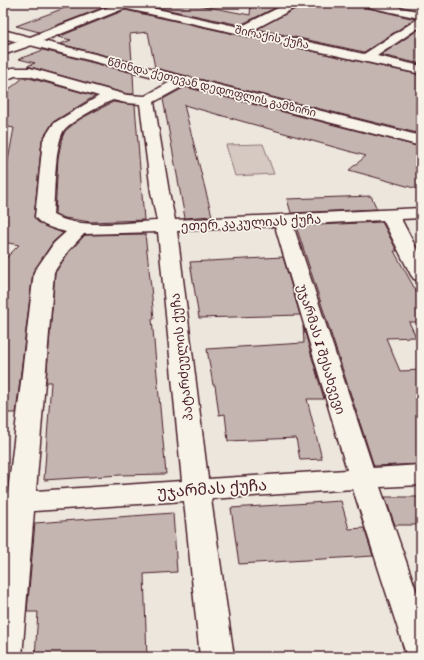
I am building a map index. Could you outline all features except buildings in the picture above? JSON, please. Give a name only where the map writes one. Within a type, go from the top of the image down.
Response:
[{"type":"street","points":[[241,31],[296,3]]},
{"type":"street","points":[[364,3],[421,15]]},
{"type":"street","points":[[3,51],[126,4]]},
{"type":"street","name":"შირაქის ქუჩა","points":[[126,4],[241,31],[421,70]]},
{"type":"street","points":[[366,58],[421,21]]},
{"type":"street","name":"წმინდა ქეთევან დედოფლის გამზირი","points":[[3,34],[421,141]]},
{"type":"street","points":[[3,77],[12,72],[30,72],[126,99],[147,100],[184,80]]},
{"type":"street","name":"ეთერ კაკულიას ქუჩა","points":[[113,95],[98,101],[59,126],[51,140],[44,217],[53,223],[80,228],[127,228],[421,213]]},
{"type":"street","name":"პატარძეულის ქუჩა","points":[[147,100],[160,192],[167,226],[196,489],[218,657]]},
{"type":"street","points":[[390,215],[421,275]]},
{"type":"street","name":"უჯარმას I შესახვევი","points":[[282,220],[363,478],[421,651]]},
{"type":"street","points":[[6,657],[12,502],[44,272],[61,247],[80,228]]},
{"type":"street","name":"უჯარმას ქუჩა","points":[[12,502],[421,475]]},
{"type":"shaded area","points":[[263,144],[274,174],[235,176],[226,145]]}]
